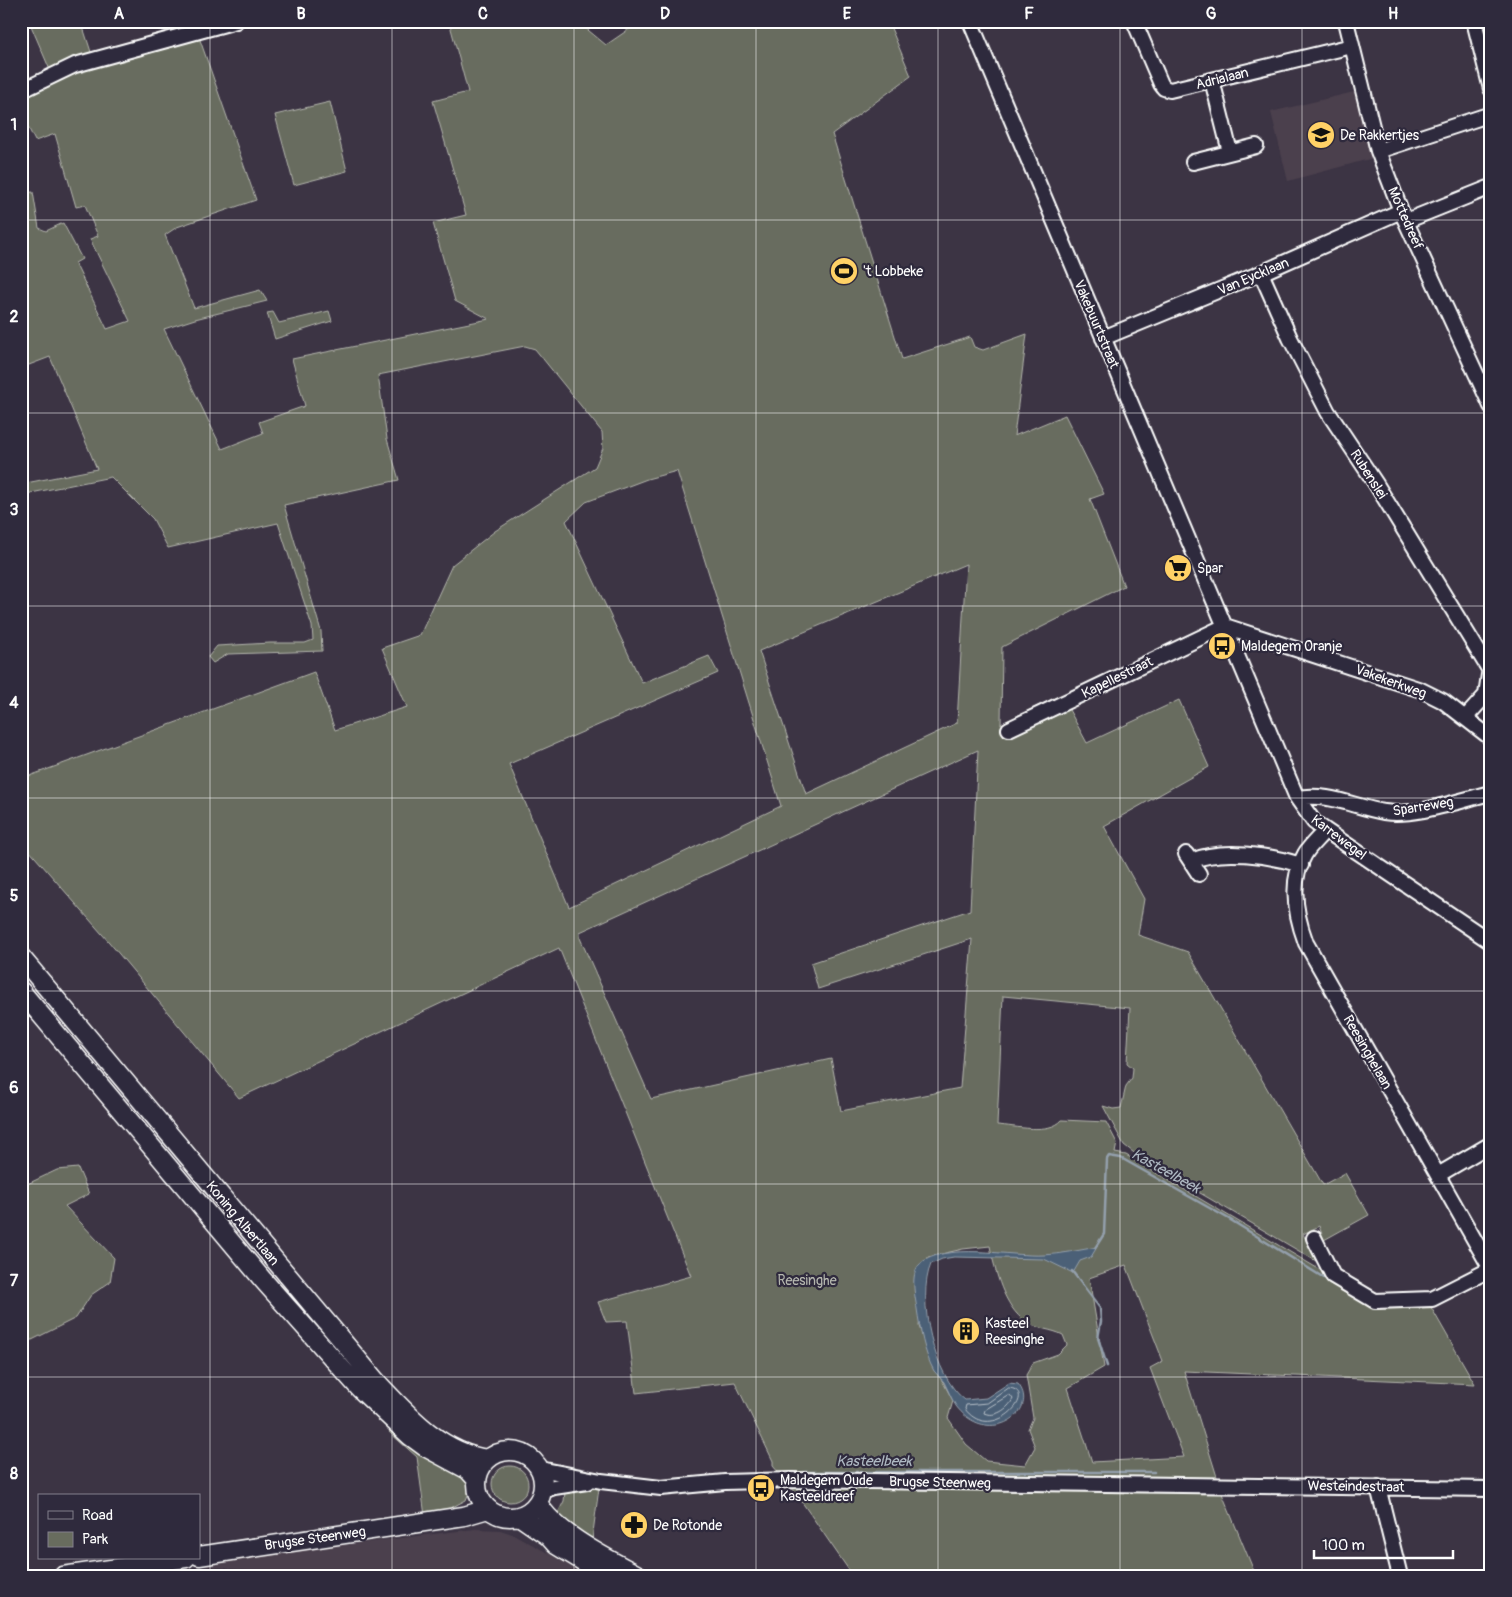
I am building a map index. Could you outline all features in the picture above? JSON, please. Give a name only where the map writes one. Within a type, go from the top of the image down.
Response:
[{"type":"main road","name":"Koning Albertlaan","points":[[21,957],[376,1381],[430,1434],[470,1455],[488,1459]]},
{"type":"main road","name":"Koning Albertlaan","points":[[21,991],[263,1280],[354,1383],[410,1436],[430,1450],[468,1470],[477,1487]]},
{"type":"main road","name":"Brugse Steenweg","points":[[432,1521],[463,1507],[477,1487],[479,1472],[488,1459],[503,1452],[512,1451],[528,1456],[540,1469]]},
{"type":"main road","points":[[540,1469],[540,1497],[551,1522],[614,1562],[640,1576]]},
{"type":"main road","points":[[477,1487],[488,1509],[501,1516],[520,1516],[548,1536],[562,1549],[607,1576]]},
{"type":"main road","name":"Brugse Steenweg","points":[[520,1516],[533,1508],[540,1497]]},
{"type":"main road","name":"Brugse Steenweg","points":[[200,1556],[464,1516],[488,1509]]},
{"type":"main road","points":[[63,1576],[140,1570],[178,1560]]},
{"type":"street","points":[[21,90],[75,65],[236,21]]},
{"type":"street","name":"Vakebuurtstraat","points":[[970,21],[1225,626]]},
{"type":"street","name":"Adrialaan","points":[[1134,21],[1164,88],[1170,90],[1352,46]]},
{"type":"street","name":"Mottedreef","points":[[1346,21],[1378,151],[1404,216],[1491,406]]},
{"type":"street","points":[[1474,21],[1491,89]]},
{"type":"street","points":[[1212,80],[1230,152]]},
{"type":"street","points":[[1378,151],[1491,114]]},
{"type":"street","points":[[1193,162],[1256,146]]},
{"type":"street","name":"Van Eycklaan","points":[[1103,338],[1404,216],[1491,187]]},
{"type":"street","name":"Rubenslei","points":[[1261,273],[1290,338],[1328,412],[1376,484],[1490,665]]},
{"type":"street","name":"Vakekerkweg","points":[[1225,626],[1420,690],[1443,701],[1491,738]]},
{"type":"street","name":"Kapellestraat","points":[[1009,729],[1225,626]]},
{"type":"street","name":"Karrewegel","points":[[1225,626],[1297,798],[1314,822],[1491,942]]},
{"type":"street","points":[[1466,717],[1486,695],[1490,665]]},
{"type":"street","name":"Sparreweg","points":[[1297,798],[1321,795],[1385,812],[1420,810],[1491,793]]},
{"type":"street","name":"Reesinghelaan","points":[[1314,1238],[1333,1276],[1376,1301],[1432,1299],[1491,1269],[1306,942],[1296,907],[1296,886],[1300,865],[1305,855],[1325,830]]},
{"type":"street","points":[[1199,874],[1188,857],[1216,854],[1286,860],[1300,865]]},
{"type":"street","points":[[1438,1175],[1491,1144]]},
{"type":"street","name":"Brugse Steenweg","points":[[540,1469],[601,1481],[661,1488],[764,1480],[1221,1485]]},
{"type":"street","name":"Brugse Steenweg","points":[[540,1497],[554,1486],[601,1481]]},
{"type":"street","name":"Westeindestraat","points":[[1221,1485],[1491,1488]]},
{"type":"street","points":[[1378,1486],[1400,1576]]},
{"type":"shaded area","name":"De Rakkertjes","points":[[1354,92],[1373,158],[1288,181],[1271,112]]},
{"type":"shaded area","points":[[475,1529],[500,1530],[515,1535],[589,1576],[288,1576],[206,1566],[230,1559]]},
{"type":"green space","points":[[29,21],[81,21],[92,55],[50,70]]},
{"type":"green space","name":"Reesinghe","points":[[449,21],[577,21],[606,45],[641,21],[888,21],[911,76],[832,134],[902,359],[970,337],[974,347],[983,350],[1027,334],[1014,436],[1065,415],[1104,494],[1090,499],[1124,586],[1002,647],[1001,724],[1061,695],[1087,743],[1179,700],[1209,767],[1104,826],[1144,899],[1138,935],[1188,952],[1323,1185],[1345,1173],[1369,1215],[1324,1240],[1319,1226],[1303,1234],[1316,1261],[1142,1159],[1124,1145],[1103,1106],[1113,1109],[1121,1108],[1126,1086],[1132,1078],[1133,1068],[1127,1063],[1130,1008],[1003,996],[997,1125],[1040,1128],[1056,1125],[1062,1120],[1106,1122],[1117,1143],[1115,1153],[1126,1155],[1317,1268],[1364,1300],[1428,1302],[1475,1384],[1184,1371],[1223,1496],[1256,1576],[853,1576],[795,1492],[773,1466],[773,1461],[735,1382],[636,1393],[627,1321],[606,1322],[598,1302],[691,1276],[559,948],[239,1098],[109,942],[21,841],[21,779],[314,672],[335,730],[407,707],[382,648],[420,635],[452,565],[495,531],[595,467],[603,448],[602,432],[535,349],[525,346],[378,375],[387,439],[399,480],[284,505],[321,631],[322,651],[228,654],[213,663],[208,657],[217,646],[305,643],[313,640],[312,626],[278,523],[168,548],[153,519],[111,477],[21,495],[21,484],[97,469],[50,357],[21,368],[21,192],[33,192],[39,228],[46,231],[63,223],[82,259],[75,263],[107,329],[130,321],[90,239],[98,236],[85,205],[76,207],[55,134],[35,141],[28,127],[21,129],[21,98],[78,70],[199,37],[256,200],[177,227],[165,235],[194,308],[260,290],[267,301],[195,319],[164,329],[222,449],[263,433],[259,422],[305,406],[292,359],[489,319],[455,301],[433,223],[466,215],[433,101],[468,92]],"holes":[[[677,471],[781,806],[569,907],[509,764],[718,673],[709,656],[642,683],[566,521],[586,502],[647,479]],[[966,564],[957,723],[806,794],[759,651]],[[978,750],[970,910],[811,963],[818,989],[972,939],[960,1088],[841,1111],[831,1059],[651,1099],[580,938],[580,932]],[[990,1246],[1006,1298],[1018,1315],[1030,1324],[1063,1335],[1067,1345],[1058,1354],[1033,1363],[1026,1375],[1033,1418],[1028,1429],[1035,1447],[1025,1465],[986,1461],[966,1444],[948,1418],[953,1401],[934,1370],[919,1326],[928,1257],[963,1249]],[[1126,1265],[1163,1361],[1150,1368],[1184,1457],[1092,1462],[1068,1388],[1104,1367],[1089,1278]]]},
{"type":"green space","points":[[330,102],[347,171],[294,185],[275,115]]},
{"type":"green space","points":[[329,311],[332,321],[275,339],[267,313],[273,312],[279,323]]},
{"type":"green space","points":[[78,1168],[89,1194],[65,1206],[114,1258],[110,1282],[91,1295],[76,1318],[32,1340],[21,1340],[21,1187],[57,1170]]},
{"type":"green space","points":[[394,1428],[460,1469],[472,1484],[466,1500],[445,1511],[425,1516],[417,1457],[389,1432]]},
{"type":"green space","points":[[510,1466],[523,1471],[528,1484],[523,1497],[510,1502],[497,1497],[492,1484],[497,1471]]},
{"type":"green space","points":[[589,1487],[599,1488],[592,1540],[556,1517],[564,1501],[565,1492]]},
{"type":"water","points":[[1097,1247],[1091,1257],[1080,1261],[1073,1273],[1044,1259],[954,1257],[942,1259],[931,1264],[927,1279],[927,1316],[937,1356],[944,1374],[954,1389],[965,1400],[986,1398],[1009,1383],[1018,1384],[1023,1394],[1023,1405],[1017,1414],[1008,1421],[996,1425],[983,1424],[969,1419],[956,1406],[944,1382],[934,1371],[925,1349],[914,1292],[916,1269],[929,1258],[960,1252],[1044,1255]]},
{"type":"waterway","name":"Kasteelbeek","points":[[1095,1248],[1104,1234],[1107,1159],[1109,1156],[1121,1158],[1229,1219],[1329,1281]]},
{"type":"waterway","name":"Kasteelbeek","points":[[1072,1271],[1100,1308],[1101,1321],[1098,1338],[1107,1366]]},
{"type":"waterway","name":"Kasteelbeek","points":[[1340,1288],[1363,1302]]},
{"type":"waterway","name":"Kasteelbeek","points":[[1380,1307],[1397,1307]]},
{"type":"waterway","name":"Kasteelbeek","points":[[804,1472],[1154,1472]]},
{"type":"place","name":"De Rakkertjes","points":[[1321,135]]},
{"type":"place","name":"'t Lobbeke","points":[[844,271]]},
{"type":"place","name":"Spar","points":[[1178,568]]},
{"type":"place","name":"Maldegem Oranje","points":[[1222,646]]},
{"type":"place","name":"Kasteel Reesinghe","points":[[966,1331]]},
{"type":"place","name":"Maldegem Oude Kasteeldreef","points":[[761,1488]]},
{"type":"place","name":"De Rotonde","points":[[634,1525]]}]
